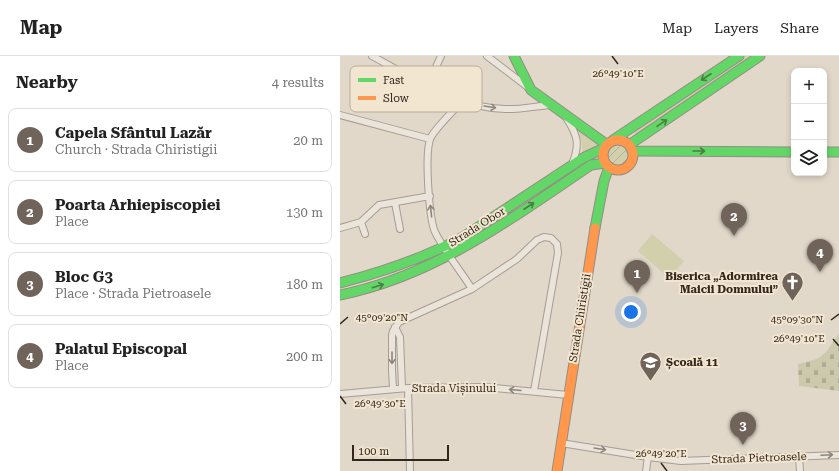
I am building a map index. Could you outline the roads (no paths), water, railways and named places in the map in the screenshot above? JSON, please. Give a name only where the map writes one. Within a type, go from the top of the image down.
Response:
[{"type":"main road","points":[[514,56],[531,90],[550,105],[608,144]]},
{"type":"main road","name":"Strada Obor","points":[[340,283],[367,277],[399,267],[463,237],[572,165],[608,144],[738,56]]},
{"type":"main road","points":[[631,148],[760,56]]},
{"type":"main road","points":[[631,148],[631,162],[625,168],[617,170],[607,165],[602,156],[608,144],[622,140],[631,148],[791,152]]},
{"type":"main road","points":[[827,152],[839,152]]},
{"type":"main road","name":"Strada Obor","points":[[340,295],[384,284],[407,276],[450,256],[591,165],[607,165]]},
{"type":"main road","name":"Strada Chiristigii","points":[[557,471],[568,395],[607,165]]},
{"type":"street","points":[[372,56],[390,66]]},
{"type":"street","points":[[436,66],[441,56]]},
{"type":"street","points":[[487,56],[531,90]]},
{"type":"street","points":[[482,106],[505,110],[550,105]]},
{"type":"street","points":[[450,256],[435,230],[430,196],[428,149],[430,139],[453,112]]},
{"type":"street","points":[[564,114],[577,139],[577,153],[572,165]]},
{"type":"street","points":[[340,115],[430,139]]},
{"type":"street","points":[[340,228],[361,222],[379,205],[430,196]]},
{"type":"street","points":[[395,203],[400,229]]},
{"type":"street","points":[[361,222],[365,234]]},
{"type":"street","points":[[393,389],[392,335],[402,319],[472,289],[517,259],[537,240],[544,237],[551,238],[558,244],[558,253],[534,391]]},
{"type":"street","name":"Strada Obor","points":[[450,256],[472,289]]},
{"type":"street","points":[[396,327],[400,336],[410,471]]},
{"type":"street","name":"Strada Vișinului","points":[[340,394],[405,388],[485,387],[568,395]]},
{"type":"street","name":"Strada Pietroasele","points":[[561,443],[681,461],[839,455]]},
{"type":"street","points":[[646,471],[648,457]]},
{"type":"street","points":[[799,457],[800,471]]},
{"type":"place","name":"Poarta Arhiepiscopiei","points":[[734,236]]},
{"type":"place","name":"Palatul Episcopal","points":[[820,272]]},
{"type":"place","name":"Capela Sfântul Lazăr","points":[[637,293]]},
{"type":"place","name":"Biserica „Adormirea Maicii Domnului”","points":[[793,302]]},
{"type":"place","name":"Școală 11","points":[[651,382]]},
{"type":"place","name":"Bloc G3","points":[[743,445]]}]
